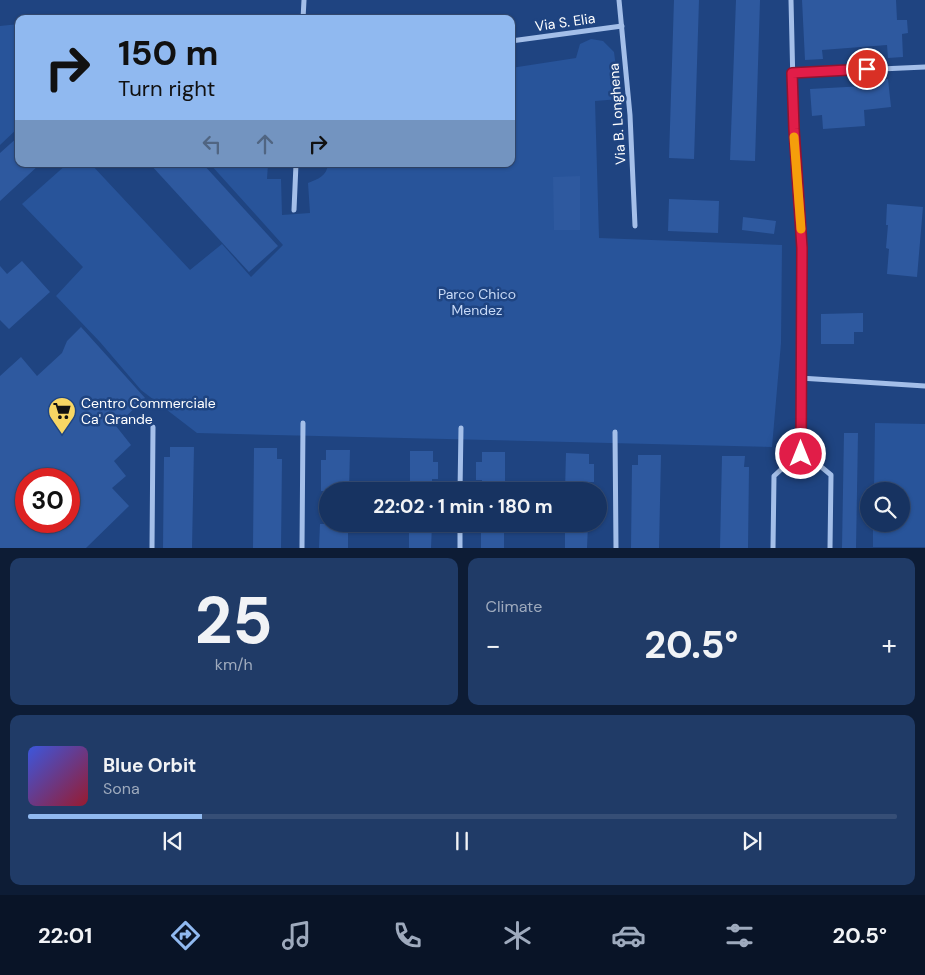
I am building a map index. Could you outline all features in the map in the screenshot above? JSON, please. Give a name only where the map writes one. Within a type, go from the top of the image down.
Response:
[{"type":"street","points":[[303,15],[304,0]]},
{"type":"street","name":"Via B. Longhena","points":[[619,0],[630,115],[635,226]]},
{"type":"street","points":[[791,0],[794,129],[802,248],[801,465]]},
{"type":"street","name":"Via S. Elia","points":[[515,40],[622,26]]},
{"type":"street","points":[[792,73],[925,67]]},
{"type":"street","points":[[294,210],[296,167]]},
{"type":"street","points":[[800,378],[925,386]]},
{"type":"street","points":[[302,548],[303,423]]},
{"type":"street","points":[[152,548],[153,428]]},
{"type":"street","points":[[460,482],[461,428]]},
{"type":"street","points":[[615,432],[616,548]]},
{"type":"street","points":[[773,548],[774,476],[786,465],[819,465],[831,474],[830,548]]},
{"type":"street","points":[[460,532],[460,548]]},
{"type":"green space","points":[[15,24],[15,131],[0,145],[0,26]]},
{"type":"green space","name":"Parco Chico Mendez","points":[[591,39],[603,41],[614,52],[620,99],[595,101],[599,238],[782,245],[781,343],[772,447],[197,433],[141,390],[100,342],[56,296],[83,267],[22,204],[64,167],[94,167],[190,270],[222,244],[251,277],[283,245],[213,167],[268,167],[267,179],[281,179],[282,215],[310,213],[308,183],[324,174],[327,167],[515,167],[515,67],[576,58],[580,44]]},
{"type":"green space","points":[[875,423],[925,424],[925,547],[873,547],[873,532],[910,532],[910,482],[874,482]]},
{"type":"building","points":[[674,0],[699,0],[694,159],[669,158]]},
{"type":"building","points":[[736,0],[760,0],[755,161],[730,160]]},
{"type":"building","points":[[802,0],[896,0],[897,20],[907,20],[908,33],[902,34],[903,57],[888,58],[887,45],[822,50],[823,59],[805,60]]},
{"type":"building","points":[[888,79],[891,107],[864,110],[865,126],[823,129],[822,115],[812,116],[810,89],[865,86],[864,81]]},
{"type":"building","points":[[15,140],[15,167],[37,167],[0,201],[0,153]]},
{"type":"building","points":[[153,167],[206,167],[278,246],[249,272]]},
{"type":"building","points":[[580,176],[580,230],[554,230],[553,177]]},
{"type":"building","points":[[669,199],[719,201],[718,233],[668,231]]},
{"type":"building","points":[[887,204],[923,207],[917,277],[887,274],[889,249],[886,248]]},
{"type":"building","points":[[743,217],[776,221],[774,234],[742,230]]},
{"type":"building","points":[[22,261],[50,292],[9,329],[0,320],[0,266],[7,274]]},
{"type":"building","points":[[863,313],[863,332],[854,332],[854,344],[821,344],[821,314]]},
{"type":"building","name":"Centro Commerciale Ca' Grande","points":[[81,327],[145,398],[116,426],[131,445],[114,461],[126,476],[112,488],[129,506],[86,548],[0,548],[0,376],[21,357],[37,376],[62,353],[67,341]]},
{"type":"building","points":[[844,433],[858,433],[856,548],[842,548]]},
{"type":"building","points":[[170,447],[194,447],[192,548],[163,548],[164,457],[170,457]]},
{"type":"building","points":[[254,448],[277,448],[277,459],[282,459],[281,548],[253,548]]},
{"type":"building","points":[[326,450],[350,450],[349,482],[321,482],[321,460],[326,460]]},
{"type":"building","points":[[410,451],[433,451],[433,462],[438,462],[438,479],[432,479],[432,482],[410,482]]},
{"type":"building","points":[[482,452],[505,452],[505,482],[482,482],[482,480],[476,480],[476,462],[482,462]]},
{"type":"building","points":[[566,453],[589,454],[589,464],[594,464],[594,482],[565,482]]},
{"type":"building","points":[[638,455],[661,455],[659,548],[631,548],[632,465],[638,465]]},
{"type":"building","points":[[722,456],[745,456],[744,467],[749,467],[748,548],[720,548]]},
{"type":"building","points":[[320,532],[348,532],[348,548],[319,548]]},
{"type":"building","points":[[409,532],[432,532],[431,548],[409,548]]},
{"type":"building","points":[[481,532],[504,532],[504,548],[481,548]]},
{"type":"building","points":[[565,532],[588,532],[587,548],[565,548]]},
{"type":"slow traffic","points":[[794,137],[801,229]]},
{"type":"place","name":"Centro Commerciale Ca' Grande","points":[[62,435]]},
{"type":"route","points":[[801,454],[802,248],[792,73],[867,69]]}]
